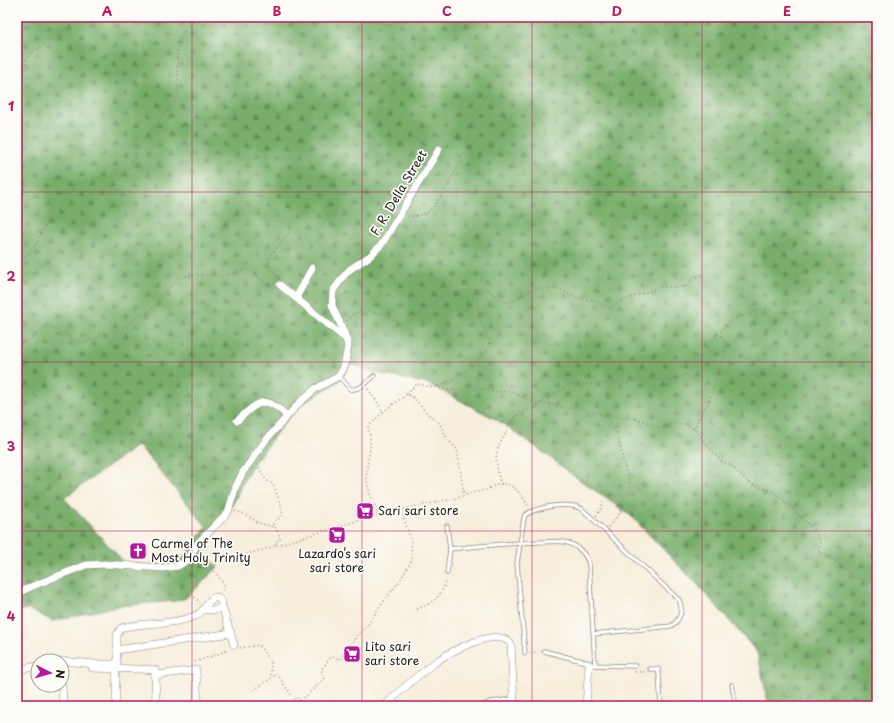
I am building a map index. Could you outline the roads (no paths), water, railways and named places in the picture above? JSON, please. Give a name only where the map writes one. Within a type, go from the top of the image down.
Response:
[{"type":"street","name":"F. R. Della Street","points":[[339,376],[344,367],[348,346],[332,305],[333,291],[349,270],[370,256],[382,244],[439,150]]},
{"type":"street","points":[[296,298],[312,268]]},
{"type":"street","points":[[278,288],[296,298],[346,339]]},
{"type":"street","points":[[17,593],[86,565],[104,564],[162,568],[178,566],[186,561],[198,543],[230,509],[236,486],[243,472],[265,441],[300,402],[315,389],[339,376]]},
{"type":"street","points":[[237,420],[261,402],[268,402],[274,405],[287,416]]},
{"type":"street","points":[[70,662],[117,664],[118,632],[121,628],[175,622],[197,616],[205,609],[210,600],[215,597],[220,599],[234,648]]},
{"type":"street","points":[[205,609],[216,610],[222,606]]},
{"type":"street","points":[[117,650],[230,633]]},
{"type":"street","points":[[384,706],[436,661],[474,643],[495,637],[503,637],[511,644],[514,702]]},
{"type":"street","points":[[586,706],[592,664]]},
{"type":"street","points":[[70,666],[116,670],[133,668],[155,670],[156,706]]},
{"type":"street","points":[[17,670],[30,668]]},
{"type":"street","points":[[116,670],[116,706]]},
{"type":"street","points":[[156,675],[196,670],[198,706]]},
{"type":"street","points":[[62,693],[63,706]]},
{"type":"lane","points":[[339,376],[352,390],[357,389],[374,376]]},
{"type":"lane","points":[[525,653],[517,563],[525,515],[531,511],[571,504],[582,508],[681,603],[681,613],[676,623],[672,626],[594,634]]},
{"type":"lane","points":[[447,526],[450,549],[447,573]]},
{"type":"lane","points":[[450,549],[520,543],[566,542],[578,548],[583,553],[589,564],[594,634],[592,664]]},
{"type":"lane","points":[[544,651],[584,663],[635,666]]},
{"type":"lane","points":[[650,669],[658,669],[661,706]]},
{"type":"lane","points":[[732,685],[736,706]]},
{"type":"lane","points":[[481,706],[497,700],[514,702]]},
{"type":"place","name":"Sari sari store","points":[[365,511]]},
{"type":"place","name":"Lazardo’s sari sari store","points":[[337,535]]},
{"type":"place","name":"Carmel of The Most Holy Trinity","points":[[138,551]]},
{"type":"place","name":"Lito sari sari store","points":[[352,654]]}]
